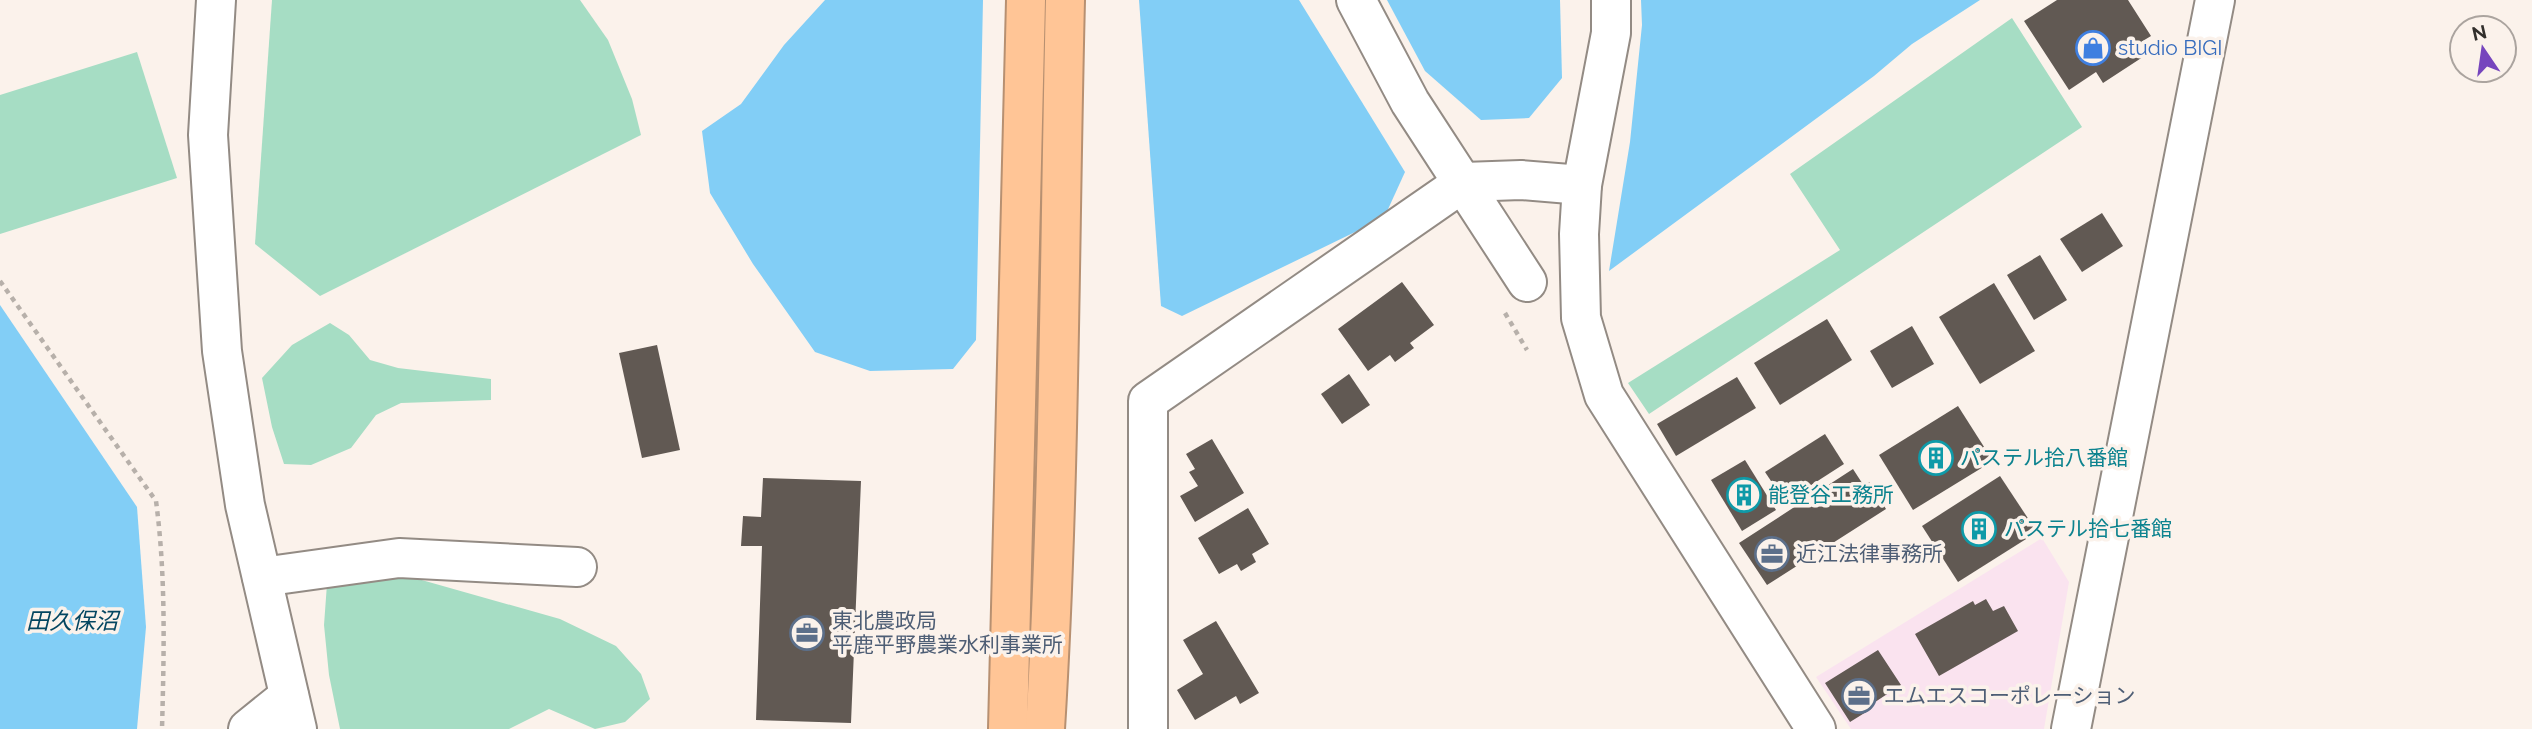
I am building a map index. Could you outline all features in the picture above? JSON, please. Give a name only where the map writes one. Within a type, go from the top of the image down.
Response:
[{"type":"highway","points":[[1008,729],[1026,0]]},
{"type":"highway","points":[[1045,729],[1060,357],[1065,0]]},
{"type":"street","points":[[216,0],[208,135],[222,351],[245,505],[293,713],[247,729]]},
{"type":"street","points":[[1356,0],[1410,102],[1527,282]]},
{"type":"street","points":[[1611,0],[1611,33],[1582,186],[1579,234],[1581,318],[1604,395],[1816,729]]},
{"type":"street","points":[[2071,729],[2215,0]]},
{"type":"street","points":[[1148,729],[1148,401],[1464,182],[1521,180],[1582,186]]},
{"type":"street","points":[[262,577],[399,558],[577,566]]},
{"type":"path","points":[[0,281],[156,501],[162,543],[162,729]]},
{"type":"shaded area","points":[[2042,538],[2069,582],[2044,729],[1851,729],[1816,677]]},
{"type":"green space","points":[[272,0],[580,0],[608,40],[632,99],[641,135],[320,296],[255,244]]},
{"type":"green space","points":[[2012,18],[2082,127],[1649,414],[1628,383],[1840,250],[1790,174]]},
{"type":"green space","points":[[137,52],[177,178],[0,234],[0,95]]},
{"type":"green space","points":[[330,323],[349,335],[370,360],[398,368],[491,379],[491,400],[401,403],[376,415],[351,448],[311,465],[284,464],[272,427],[262,378],[292,345]]},
{"type":"green space","points":[[404,575],[560,619],[616,646],[641,674],[650,699],[625,722],[595,729],[549,709],[509,729],[340,729],[329,675],[324,625],[327,584]]},
{"type":"water","points":[[825,0],[983,0],[976,340],[953,369],[870,371],[815,352],[753,264],[710,193],[702,131],[741,104],[784,45]]},
{"type":"water","points":[[1139,0],[1299,0],[1405,172],[1384,218],[1182,316],[1161,306]]},
{"type":"water","points":[[1387,0],[1560,0],[1562,78],[1529,118],[1481,120],[1425,71]]},
{"type":"water","points":[[1641,0],[1980,0],[1912,44],[1874,76],[1609,271],[1630,142],[1642,25]]},
{"type":"water","name":"田久保沼","points":[[0,305],[137,507],[146,627],[137,729],[0,729]]},
{"type":"building","name":"studio BIGI","points":[[2057,0],[2128,0],[2151,36],[2141,42],[2149,53],[2103,83],[2096,72],[2069,90],[2024,21]]},
{"type":"building","points":[[2102,213],[2123,246],[2082,272],[2060,239]]},
{"type":"building","points":[[2040,255],[2067,300],[2034,320],[2007,275]]},
{"type":"building","points":[[1402,282],[1434,325],[1410,343],[1414,348],[1395,362],[1390,355],[1368,371],[1338,329]]},
{"type":"building","points":[[1994,283],[2035,351],[1980,384],[1939,317]]},
{"type":"building","points":[[1827,319],[1852,360],[1780,405],[1754,363]]},
{"type":"building","points":[[1912,326],[1934,364],[1892,388],[1870,351]]},
{"type":"building","points":[[657,345],[680,450],[642,458],[619,353]]},
{"type":"building","points":[[1349,374],[1370,405],[1342,424],[1321,394]]},
{"type":"building","points":[[1737,377],[1756,408],[1676,456],[1657,424]]},
{"type":"building","name":"パステル拾八番館","points":[[1958,406],[1993,461],[1913,510],[1879,455]]},
{"type":"building","points":[[1825,434],[1844,464],[1785,502],[1765,472]]},
{"type":"building","points":[[1212,439],[1244,493],[1195,522],[1180,496],[1198,486],[1189,472],[1195,469],[1186,454]]},
{"type":"building","name":"能登谷工務所","points":[[1745,460],[1776,510],[1742,531],[1711,480]]},
{"type":"building","points":[[1853,469],[1864,486],[1869,482],[1886,509],[1767,585],[1739,543]]},
{"type":"building","name":"パステル拾七番館","points":[[2000,476],[2037,532],[1958,582],[1922,526]]},
{"type":"building","name":"東北農政局 平鹿平野農業水利事業所","points":[[763,478],[861,481],[851,723],[756,720],[762,546],[741,546],[743,516],[761,517]]},
{"type":"building","points":[[1248,508],[1269,544],[1252,554],[1256,562],[1241,571],[1237,564],[1219,574],[1198,538]]},
{"type":"building","points":[[1986,599],[1993,611],[2004,606],[2018,631],[1939,676],[1915,634],[1973,601],[1975,605]]},
{"type":"building","points":[[1216,621],[1259,693],[1240,704],[1236,696],[1195,720],[1177,690],[1203,674],[1183,640]]},
{"type":"building","name":"エムエスコーポレーション","points":[[1878,650],[1901,685],[1850,722],[1825,683]]},
{"type":"place","name":"studio BIGI","points":[[2093,48]]},
{"type":"place","name":"パステル拾八番館","points":[[1936,458]]},
{"type":"place","name":"能登谷工務所","points":[[1744,495]]},
{"type":"place","name":"パステル拾七番館","points":[[1979,529]]},
{"type":"place","name":"近江法律事務所","points":[[1772,554]]},
{"type":"place","name":"東北農政局 平鹿平野農業水利事業所","points":[[807,633]]},
{"type":"place","name":"エムエスコーポレーション","points":[[1859,696]]}]
